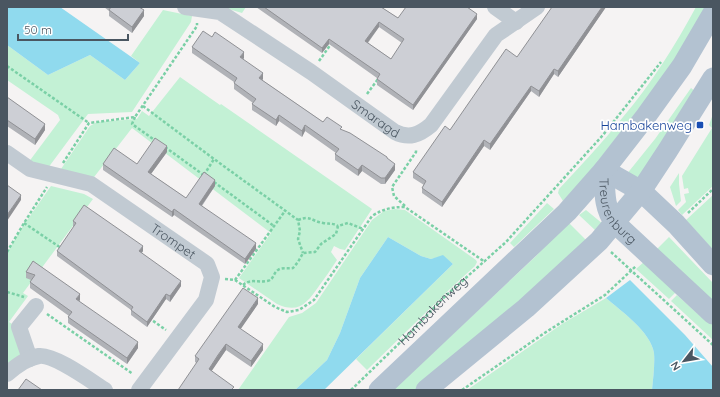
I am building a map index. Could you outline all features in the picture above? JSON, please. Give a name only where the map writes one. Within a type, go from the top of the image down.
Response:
[{"type":"main road","name":"Hambakenweg","points":[[379,390],[567,212],[604,170],[646,116],[682,66],[713,13]]},
{"type":"main road","points":[[426,390],[526,308],[599,241],[641,191],[713,78]]},
{"type":"main road","name":"Treurenburg","points":[[604,170],[641,191],[676,224],[713,265]]},
{"type":"main road","name":"Treurenburg","points":[[604,170],[605,204],[609,216],[713,314]]},
{"type":"street","points":[[495,7],[516,22]]},
{"type":"street","name":"Smaragd","points":[[191,8],[220,12],[311,72],[394,132],[402,136],[423,131],[431,125],[496,35],[537,7]]},
{"type":"street","name":"Trompet","points":[[7,154],[30,169],[91,184],[207,264],[212,277]]},
{"type":"street","points":[[142,386],[206,300],[212,277]]},
{"type":"street","points":[[30,359],[19,327],[36,306]]},
{"type":"street","points":[[7,374],[19,363],[40,356],[57,360],[105,390]]},
{"type":"path","points":[[191,8],[197,26],[132,124],[274,226]]},
{"type":"path","points":[[311,72],[332,42]]},
{"type":"path","name":"Hambakenweg","points":[[350,390],[412,331],[441,300],[506,242],[603,135],[663,60]]},
{"type":"path","points":[[7,66],[89,123],[136,117]]},
{"type":"path","points":[[359,106],[381,75]]},
{"type":"path","points":[[143,106],[298,220],[300,231],[298,239],[303,253],[293,268],[277,270],[269,281],[250,280],[242,285]]},
{"type":"path","points":[[7,250],[89,123]]},
{"type":"path","points":[[415,134],[416,152],[392,187],[394,196],[405,206],[485,262]]},
{"type":"path","points":[[204,175],[214,159]]},
{"type":"path","points":[[676,224],[713,189]]},
{"type":"path","points":[[548,195],[567,212]]},
{"type":"path","points":[[212,277],[236,280],[275,307],[287,312],[299,310],[314,300],[372,216],[378,212],[391,208],[405,206]]},
{"type":"path","points":[[236,280],[285,210]]},
{"type":"path","points":[[298,220],[308,217],[323,223],[332,223],[338,226],[348,222],[363,229]]},
{"type":"path","points":[[24,223],[61,249]]},
{"type":"path","points":[[303,253],[317,251],[321,244],[336,234],[338,226]]},
{"type":"path","name":"Treurenburg","points":[[599,241],[713,346]]},
{"type":"path","points":[[462,390],[546,332],[604,295],[649,254]]},
{"type":"path","points":[[7,292],[27,298],[53,320],[142,386]]},
{"type":"path","points":[[147,316],[178,339]]},
{"type":"green space","points":[[222,7],[246,7],[242,13]]},
{"type":"green space","points":[[696,7],[708,7],[673,65],[585,178],[563,201],[558,193],[559,189],[608,135],[653,78],[680,36]]},
{"type":"green space","points":[[163,10],[192,16],[191,22],[132,112],[88,114],[48,168],[28,163],[60,120],[58,115],[7,80],[7,45],[48,75],[90,55],[125,80],[140,63],[131,56]]},
{"type":"green space","points":[[180,77],[372,209],[345,250],[334,246],[331,252],[337,260],[315,292],[302,305],[291,308],[277,304],[239,278],[271,233],[132,128],[91,181],[59,172],[90,126],[97,122],[137,119],[142,111],[149,116]]},
{"type":"green space","points":[[691,88],[696,92],[640,181],[626,175],[655,139]]},
{"type":"green space","points":[[713,114],[713,186],[682,215],[678,210],[686,202],[684,194],[689,193],[688,188],[684,189],[682,176],[712,128],[709,125]]},
{"type":"green space","points":[[679,173],[681,201],[676,206],[670,187]]},
{"type":"green space","points":[[51,186],[84,194],[93,199],[23,293],[28,296],[9,322],[23,331],[25,353],[7,365],[7,253],[21,229]]},
{"type":"green space","points":[[713,195],[713,250],[686,220]]},
{"type":"green space","points":[[547,203],[554,209],[514,247],[510,243]]},
{"type":"green space","points":[[395,209],[405,210],[476,260],[477,262],[475,266],[367,370],[356,359],[453,264],[443,256],[431,259],[421,256],[388,237],[360,278],[340,333],[327,360],[295,390],[238,390],[289,317],[302,313],[316,303],[372,220],[384,211]]},
{"type":"green space","points":[[586,210],[603,224],[596,231],[579,215]]},
{"type":"green space","points":[[568,222],[588,242],[416,390],[393,390],[535,257]]},
{"type":"green space","points":[[669,237],[713,283],[713,303],[656,250]]},
{"type":"green space","points":[[645,261],[677,291],[669,299],[636,269]]},
{"type":"green space","points":[[677,295],[700,316],[713,324],[713,340],[671,301]]},
{"type":"green space","points":[[606,298],[634,322],[652,345],[654,353],[654,372],[652,390],[467,390],[562,324]]},
{"type":"water","points":[[7,7],[60,7],[140,63],[125,80],[90,55],[48,75],[7,45]]},
{"type":"water","points":[[388,237],[421,256],[431,259],[443,255],[453,264],[324,390],[295,390],[327,360],[340,333],[360,278]]},
{"type":"water","points":[[630,280],[685,335],[713,367],[713,390],[652,390],[654,353],[652,345],[634,322],[606,298]]},
{"type":"building","points":[[111,7],[139,7],[144,10],[132,27],[109,10]]},
{"type":"building","points":[[264,7],[381,7],[398,18],[406,7],[467,7],[477,14],[413,105],[377,79],[380,74],[329,39],[322,48]],"holes":[[[379,22],[404,39],[391,59],[365,41]]]},
{"type":"building","points":[[552,7],[602,7],[558,71],[554,69],[539,91],[531,86],[490,144],[484,140],[442,202],[422,188],[426,181],[413,172],[445,126],[450,130],[506,49],[517,57]]},
{"type":"building","points":[[203,31],[212,37],[215,32],[244,52],[240,57],[263,73],[259,78],[323,122],[327,117],[342,127],[340,129],[350,133],[387,157],[395,164],[385,178],[381,178],[362,165],[358,170],[335,154],[339,149],[305,125],[302,131],[279,115],[276,120],[252,104],[256,99],[234,83],[237,78],[192,47]]},
{"type":"building","points":[[7,97],[45,124],[35,139],[7,120]]},
{"type":"building","points":[[155,138],[167,146],[148,172],[186,198],[204,172],[215,180],[199,204],[256,243],[245,259],[174,209],[172,212],[103,164],[114,148],[137,164]]},
{"type":"building","points":[[7,185],[21,195],[7,215]]},
{"type":"building","points":[[84,205],[143,246],[139,251],[181,281],[170,296],[166,294],[147,322],[131,310],[133,307],[57,251],[76,223],[73,221]]},
{"type":"building","points":[[33,261],[80,294],[76,299],[138,342],[127,358],[68,317],[72,312],[30,282],[35,275],[26,272]]},
{"type":"building","points":[[243,288],[258,298],[238,327],[263,344],[251,361],[226,344],[218,355],[209,369],[234,387],[231,390],[178,390],[199,359],[195,356]]},
{"type":"building","points":[[26,379],[42,390],[18,390]]},
{"type":"place","name":"Hambakenweg","points":[[700,125]]}]
